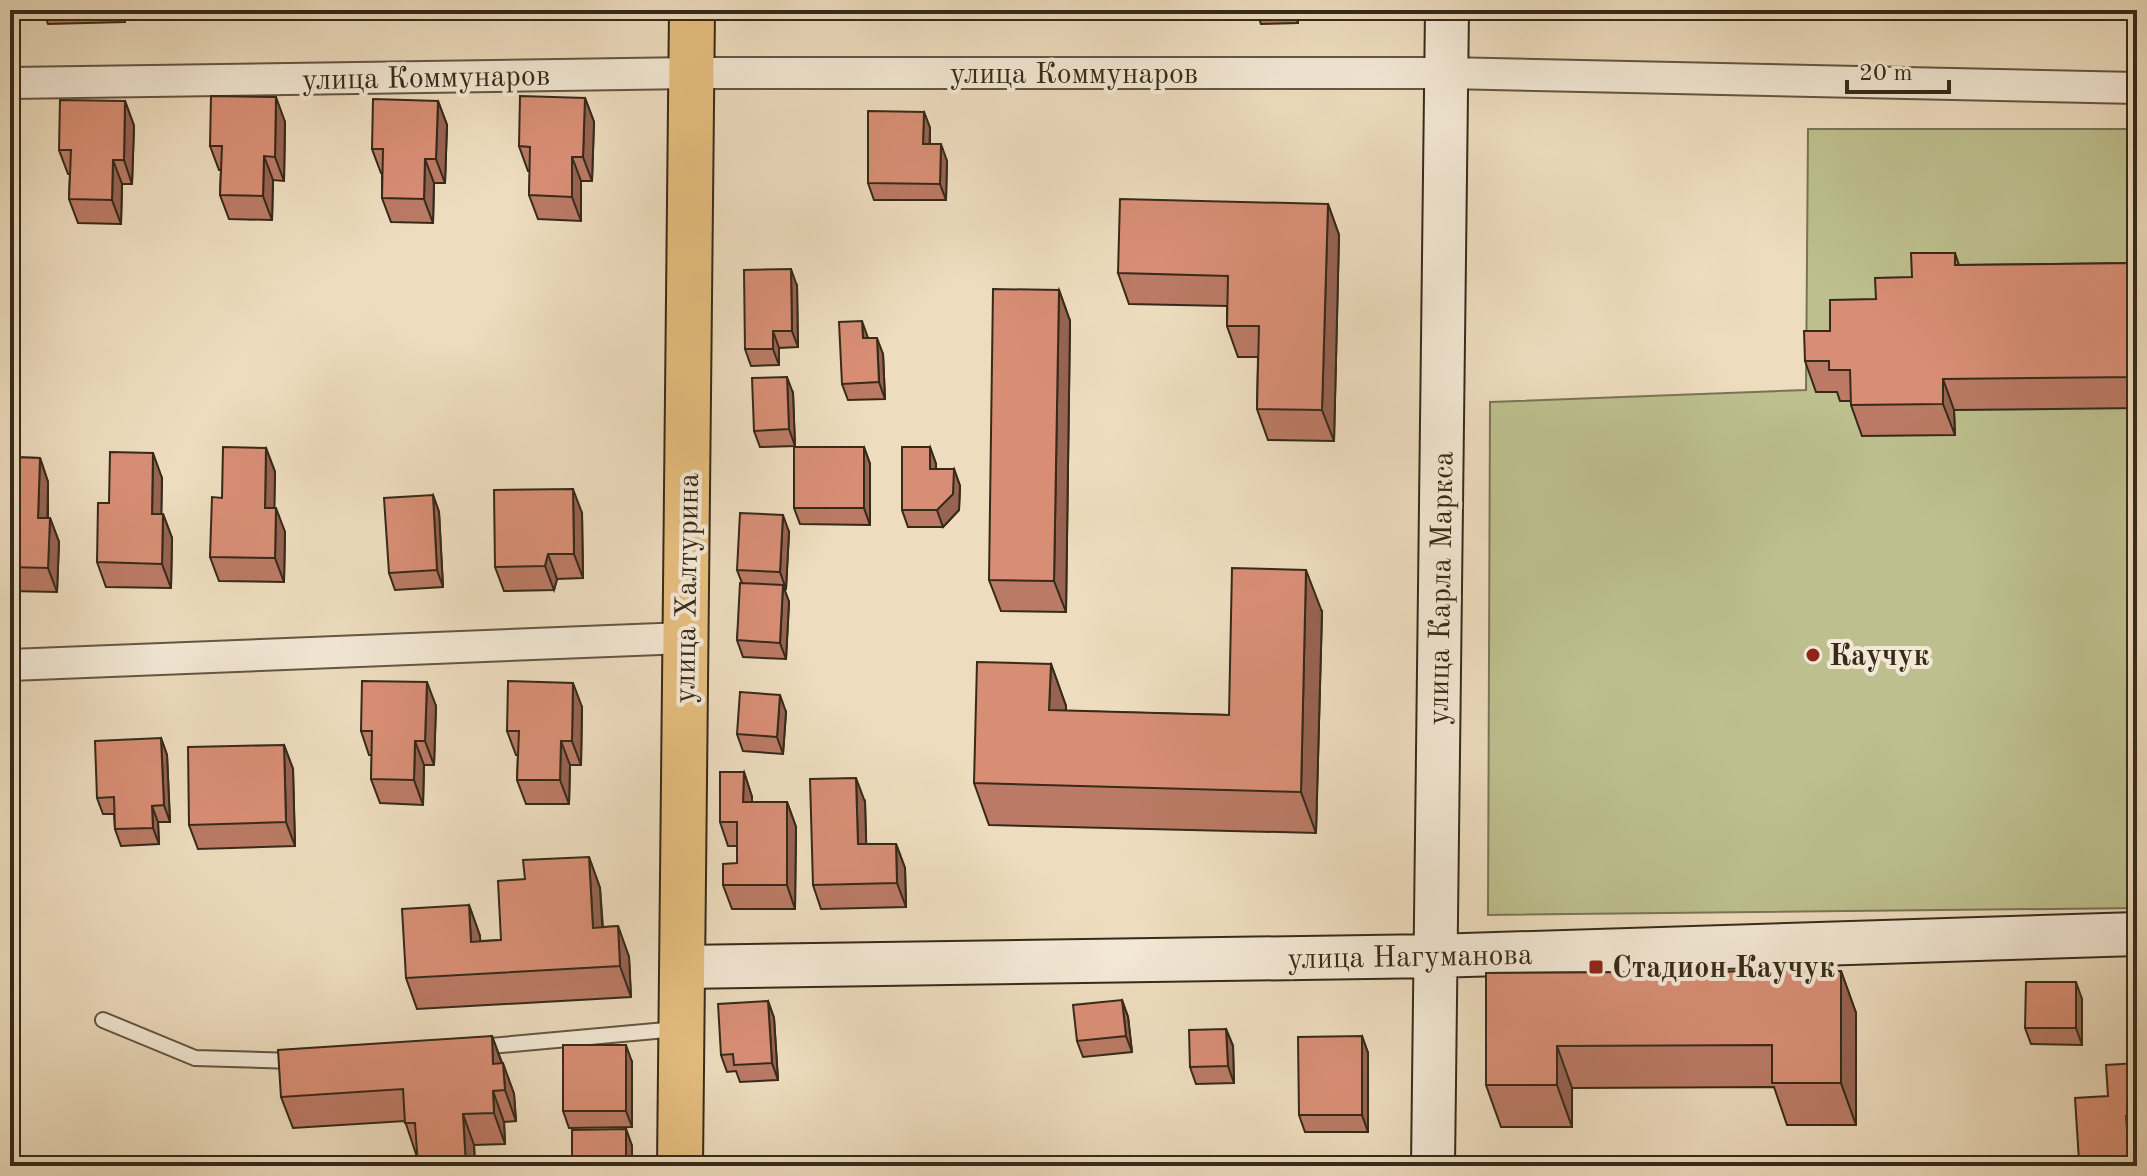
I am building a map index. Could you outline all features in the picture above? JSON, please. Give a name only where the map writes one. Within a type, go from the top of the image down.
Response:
[{"type":"main road","name":"улица Халтурина","points":[[680,1166],[692,10]]},
{"type":"main road","name":"улица Карла Маркса","points":[[1433,1166],[1447,10]]},
{"type":"main road","name":"улица Нагуманова","points":[[682,967],[1434,956],[2137,934]]},
{"type":"street","name":"улица Коммунаров","points":[[10,83],[691,73],[1447,73],[2137,88]]},
{"type":"street","points":[[10,665],[685,638]]},
{"type":"lane","points":[[103,1020],[195,1058],[311,1062]]},
{"type":"lane","points":[[458,1049],[681,1029]]},
{"type":"green space","name":"Каучук","points":[[1808,129],[2137,129],[2137,908],[1488,915],[1490,402],[1806,390]]},
{"type":"building","points":[[211,96],[276,97],[275,157],[264,156],[263,196],[220,195],[222,146],[210,146]]},
{"type":"building","points":[[520,96],[585,98],[583,157],[572,157],[572,197],[529,195],[530,147],[519,146]]},
{"type":"building","points":[[373,99],[438,101],[436,159],[425,159],[424,199],[382,198],[383,149],[372,149]]},
{"type":"building","points":[[60,100],[125,101],[124,160],[113,160],[112,200],[69,199],[71,150],[59,150]]},
{"type":"building","points":[[868,111],[924,112],[923,144],[941,144],[940,184],[868,183]]},
{"type":"building","points":[[1120,199],[1328,204],[1322,410],[1257,409],[1259,326],[1227,326],[1228,276],[1118,273]]},
{"type":"building","points":[[1911,253],[1955,253],[1955,265],[2137,263],[2137,377],[1943,379],[1943,404],[1851,405],[1850,370],[1829,370],[1829,361],[1805,361],[1804,331],[1830,331],[1830,300],[1876,299],[1875,278],[1912,277]]},
{"type":"building","points":[[791,269],[792,331],[773,331],[773,349],[745,349],[744,270]]},
{"type":"building","points":[[993,289],[1059,290],[1054,581],[989,580]]},
{"type":"building","points":[[862,321],[863,338],[877,338],[879,382],[842,384],[839,322]]},
{"type":"building","points":[[787,377],[789,429],[754,431],[752,378]]},
{"type":"building","points":[[223,447],[266,448],[265,508],[276,508],[275,558],[210,557],[212,497],[222,498]]},
{"type":"building","points":[[794,447],[864,447],[864,508],[794,508]]},
{"type":"building","points":[[902,447],[930,447],[930,469],[954,469],[953,494],[937,510],[902,510]]},
{"type":"building","points":[[110,452],[153,453],[152,514],[163,514],[162,564],[97,562],[98,503],[109,503]]},
{"type":"building","points":[[10,457],[40,458],[38,518],[50,518],[48,568],[10,567]]},
{"type":"building","points":[[573,489],[574,554],[548,554],[545,566],[495,567],[494,490]]},
{"type":"building","points":[[433,495],[437,570],[389,573],[384,498]]},
{"type":"building","points":[[740,513],[783,515],[780,572],[737,570]]},
{"type":"building","points":[[1232,568],[1306,570],[1301,792],[974,783],[977,662],[1051,664],[1049,710],[1229,715]]},
{"type":"building","points":[[740,583],[783,585],[780,643],[737,640]]},
{"type":"building","points":[[362,681],[427,682],[425,741],[415,741],[414,780],[371,779],[372,731],[361,731]]},
{"type":"building","points":[[508,681],[573,683],[572,741],[561,741],[560,780],[517,780],[519,731],[507,731]]},
{"type":"building","points":[[740,692],[780,695],[777,737],[737,734]]},
{"type":"building","points":[[161,738],[164,805],[152,806],[153,828],[115,829],[114,797],[97,798],[95,741]]},
{"type":"building","points":[[284,745],[286,822],[189,825],[188,747]]},
{"type":"building","points":[[720,772],[744,772],[743,802],[787,802],[787,885],[723,885],[723,864],[737,863],[737,822],[720,822]]},
{"type":"building","points":[[856,778],[858,844],[896,844],[897,883],[813,885],[810,779]]},
{"type":"building","points":[[589,857],[593,928],[618,926],[620,966],[406,978],[402,909],[469,905],[471,942],[501,940],[498,881],[525,879],[523,860]]},
{"type":"building","points":[[1841,971],[1841,1083],[1772,1083],[1772,1045],[1557,1046],[1557,1085],[1486,1085],[1486,973]]},
{"type":"building","points":[[2026,982],[2076,982],[2076,1028],[2025,1028]]},
{"type":"building","points":[[1122,1000],[1126,1036],[1077,1041],[1073,1005]]},
{"type":"building","points":[[768,1001],[772,1063],[734,1065],[733,1054],[721,1055],[718,1004]]},
{"type":"building","points":[[1226,1029],[1228,1066],[1190,1067],[1189,1030]]},
{"type":"building","points":[[492,1036],[493,1064],[503,1063],[505,1090],[493,1091],[494,1113],[463,1114],[466,1166],[418,1166],[415,1123],[405,1123],[403,1089],[281,1097],[278,1050]]},
{"type":"building","points":[[1362,1036],[1362,1115],[1299,1115],[1298,1037]]},
{"type":"building","points":[[563,1045],[626,1045],[626,1111],[563,1111]]},
{"type":"building","points":[[2137,1063],[2137,1116],[2126,1116],[2128,1140],[2137,1139],[2137,1157],[2079,1161],[2075,1098],[2108,1096],[2106,1065]]},
{"type":"building","points":[[626,1129],[626,1164],[572,1166],[572,1130]]},
{"type":"place","name":"Каучук","points":[[1813,655]]},
{"type":"place","name":"Стадион Каучук","points":[[1596,967]]}]
